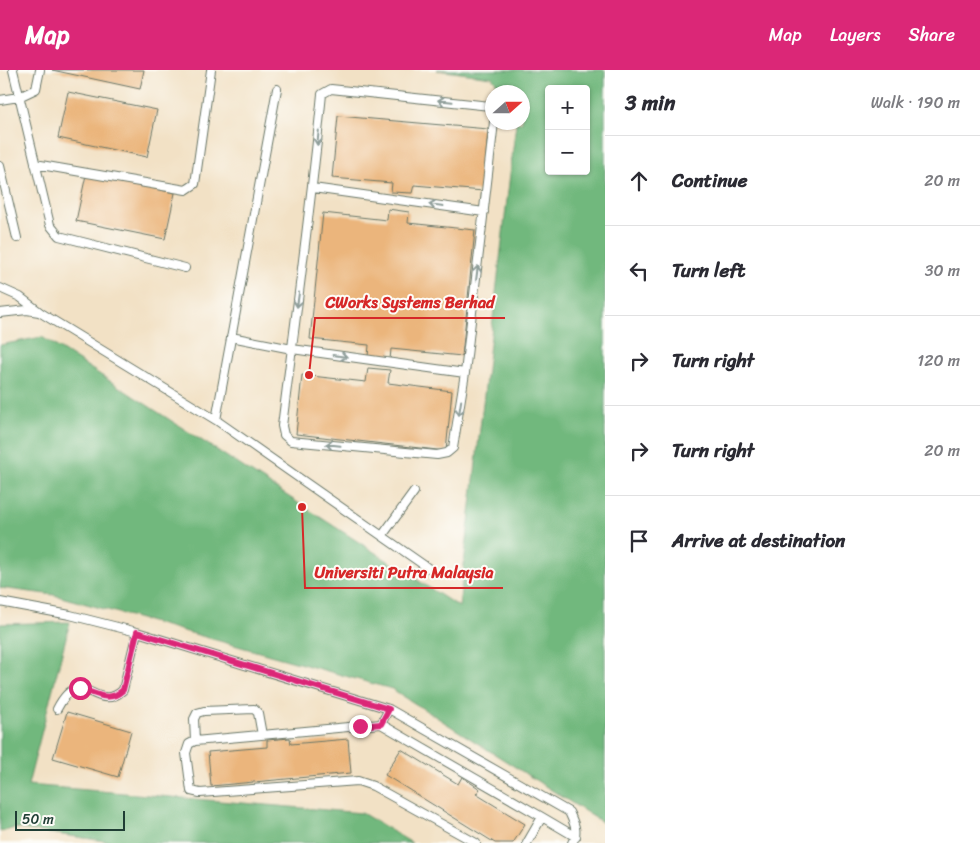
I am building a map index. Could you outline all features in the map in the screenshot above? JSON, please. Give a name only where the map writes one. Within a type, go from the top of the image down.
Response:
[{"type":"lane","points":[[13,70],[50,225],[60,236],[185,268]]},
{"type":"lane","points":[[0,100],[19,97],[36,89],[40,70]]},
{"type":"lane","points":[[35,164],[186,190],[191,189],[195,184],[211,70]]},
{"type":"lane","points":[[216,420],[277,89]]},
{"type":"lane","points":[[485,106],[331,89],[322,94],[313,188],[282,426],[284,435],[291,441],[437,455],[447,453],[453,448],[466,373],[493,130]]},
{"type":"lane","points":[[0,166],[17,238]]},
{"type":"lane","points":[[313,188],[484,212]]},
{"type":"lane","points":[[0,288],[20,297],[41,313],[216,420],[428,568]]},
{"type":"lane","points":[[0,313],[27,310],[41,313]]},
{"type":"lane","points":[[231,338],[292,349],[466,373]]},
{"type":"lane","points":[[382,536],[414,492]]},
{"type":"lane","points":[[0,602],[70,615],[137,632],[389,709],[558,804],[569,812],[575,826],[574,840]]},
{"type":"lane","points":[[57,709],[65,695],[72,689],[80,688],[107,698],[116,696],[123,690],[137,632]]},
{"type":"lane","points":[[195,741],[194,719],[197,712],[204,711],[254,709],[258,713],[262,735]]},
{"type":"lane","points":[[381,724],[389,709]]},
{"type":"lane","points":[[476,843],[373,786],[358,781],[200,793],[191,791],[186,753],[189,744],[195,741],[381,724],[542,817],[574,840]]},
{"type":"lane","points":[[527,843],[542,817]]},
{"type":"green space","points":[[437,70],[605,70],[605,824],[392,689],[54,595],[0,588],[0,345],[42,337],[459,607],[515,130],[530,130],[530,85],[498,85],[492,77]]},
{"type":"green space","points":[[70,622],[28,785],[362,813],[412,843],[118,843],[15,828],[0,832],[0,624]]},
{"type":"building","points":[[52,70],[144,70],[140,89]]},
{"type":"building","points":[[68,92],[157,110],[147,157],[58,138]]},
{"type":"building","points":[[338,116],[488,130],[483,191],[414,185],[412,193],[391,192],[392,183],[332,178]]},
{"type":"building","points":[[86,175],[175,193],[165,239],[76,221]]},
{"type":"building","points":[[388,209],[409,212],[408,223],[475,230],[462,356],[391,349],[390,360],[368,357],[369,345],[310,339],[323,213],[387,220]]},
{"type":"building","points":[[368,368],[390,370],[388,383],[452,391],[446,451],[296,434],[302,375],[366,382]]},
{"type":"building","points":[[67,712],[131,731],[118,777],[53,758]]},
{"type":"building","points":[[290,738],[291,744],[348,739],[351,773],[211,786],[208,752],[267,747],[267,740]]},
{"type":"building","points":[[401,749],[458,784],[462,777],[480,789],[476,794],[525,824],[513,843],[495,843],[385,775]]},
{"type":"place","name":"CWorks Systems Berhad","points":[[309,375]]},
{"type":"place","name":"Universiti Putra Malaysia","points":[[302,507]]},
{"type":"route","points":[[80,688],[107,698],[116,696],[123,690],[137,632],[389,709],[381,724],[360,726]]}]
